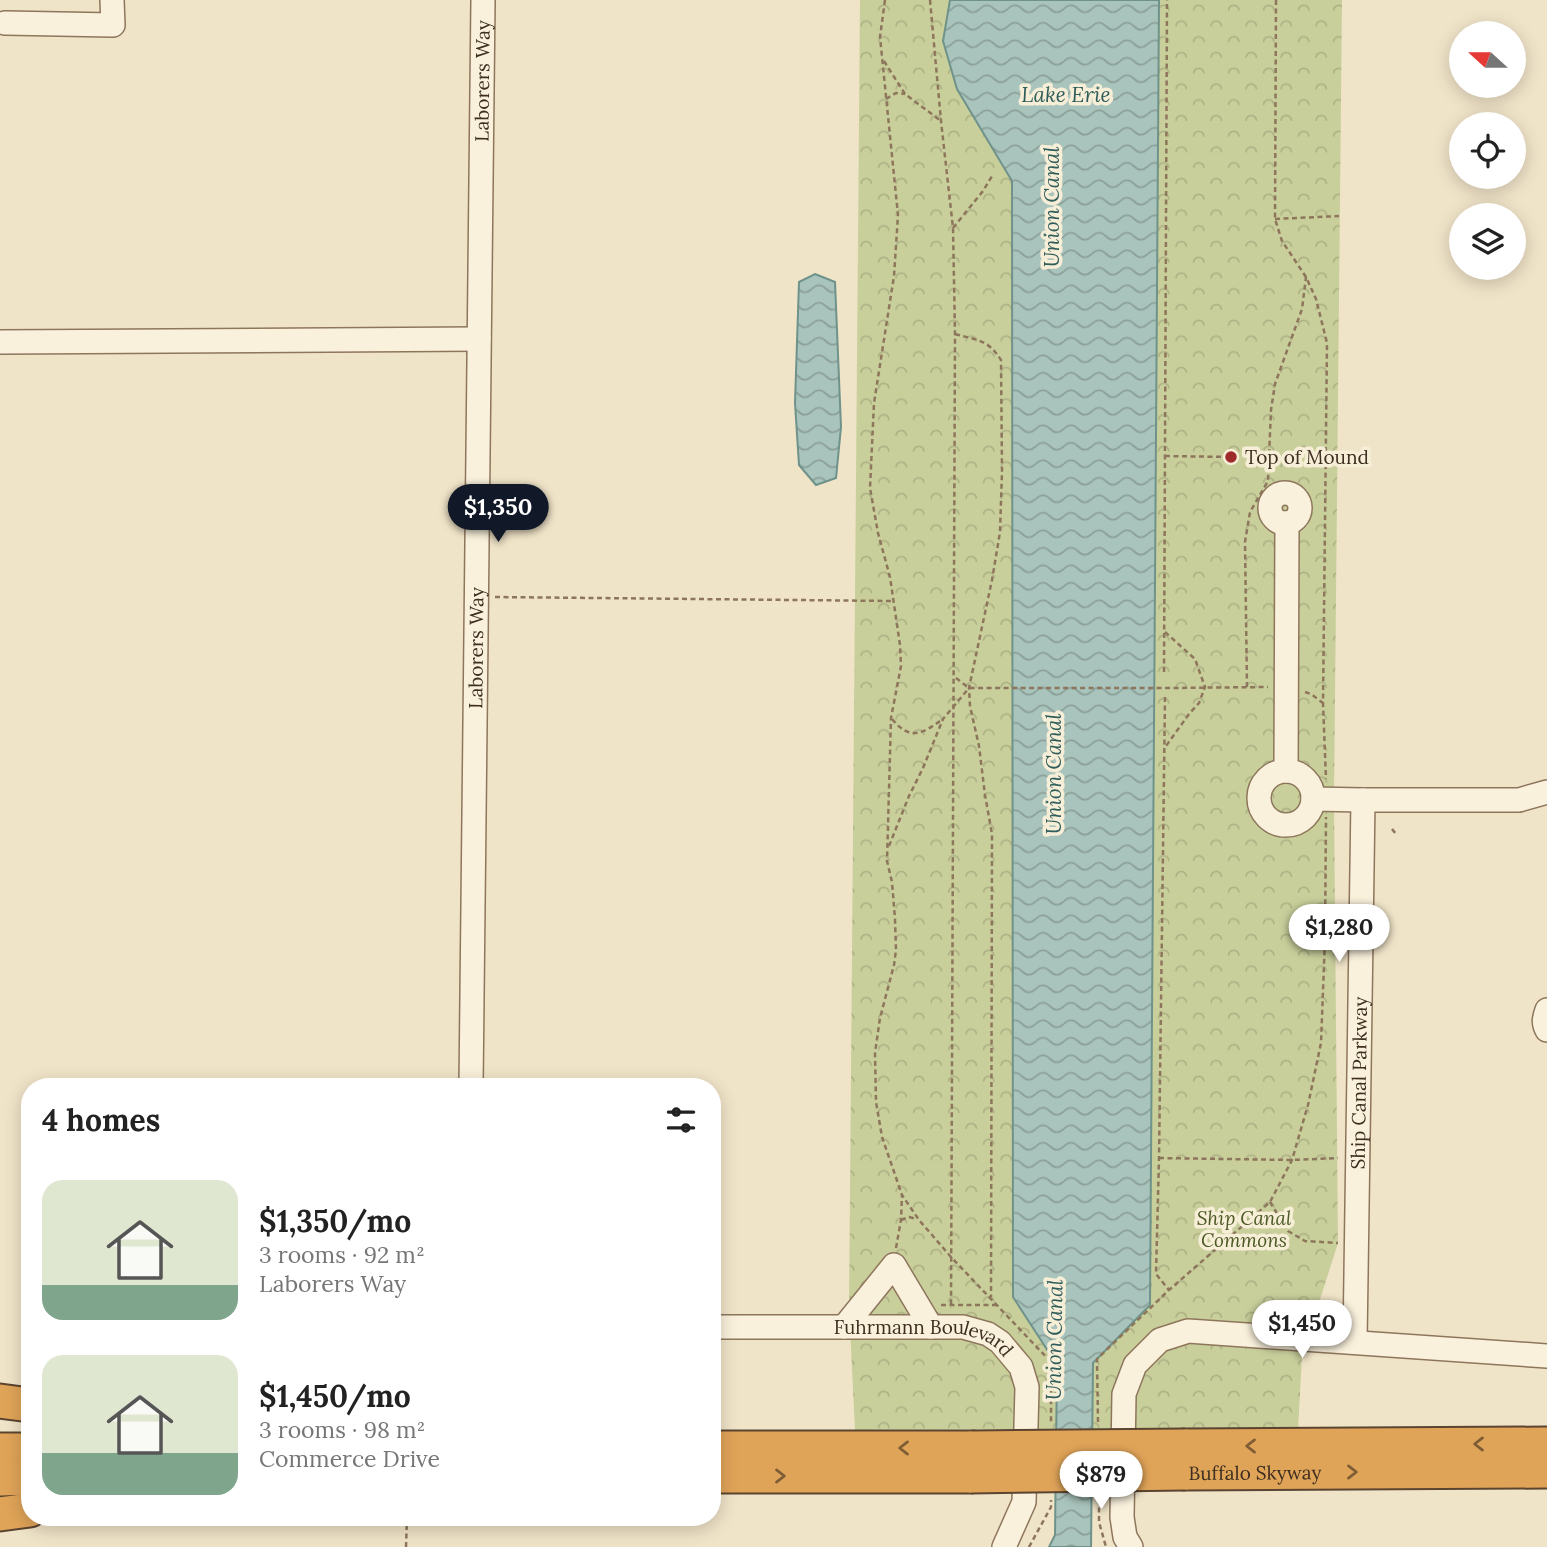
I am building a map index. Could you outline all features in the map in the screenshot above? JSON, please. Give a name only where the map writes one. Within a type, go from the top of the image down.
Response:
[{"type":"highway","points":[[0,1401],[21,1404]]},
{"type":"highway","name":"Buffalo Skyway","points":[[721,1476],[971,1462],[1185,1460],[1547,1444]]},
{"type":"highway","name":"Buffalo Skyway","points":[[721,1448],[971,1462]]},
{"type":"highway","points":[[0,1450],[21,1450]]},
{"type":"highway","name":"Buffalo Skyway","points":[[1185,1460],[1547,1471]]},
{"type":"highway","points":[[0,1479],[21,1478]]},
{"type":"highway","points":[[0,1514],[21,1511]]},
{"type":"street","points":[[5,23],[113,25],[112,0]]},
{"type":"street","name":"Laborers Way","points":[[471,1078],[483,0]]},
{"type":"street","points":[[0,342],[479,339]]},
{"type":"street","points":[[1286,771],[1287,523]]},
{"type":"street","points":[[1286,771],[1295,772],[1308,782],[1313,799],[1308,815],[1287,833],[1264,815],[1258,799],[1263,782],[1277,772],[1286,771]]},
{"type":"street","points":[[1313,799],[1519,800],[1547,792]]},
{"type":"street","name":"Ship Canal Parkway","points":[[1355,1342],[1363,800]]},
{"type":"street","points":[[1547,1010],[1544,1024],[1547,1030]]},
{"type":"street","points":[[844,1327],[894,1265],[932,1327]]},
{"type":"street","name":"Fuhrmann Boulevard","points":[[721,1326],[963,1327],[988,1334],[1000,1342],[1021,1367],[1027,1387],[1024,1502],[1004,1547]]},
{"type":"street","points":[[1131,1547],[1125,1537],[1122,1517],[1125,1394],[1135,1365],[1160,1340],[1188,1331],[1547,1356]]},
{"type":"path","points":[[886,0],[880,37],[898,215],[894,276],[874,403],[870,488],[894,601],[901,666],[891,718],[887,861],[892,882],[895,950],[875,1053],[876,1102],[882,1137],[902,1195],[919,1220],[951,1257],[991,1297],[992,834],[969,688],[1000,532],[1001,359],[985,342],[955,334]]},
{"type":"path","points":[[930,0],[953,228],[955,334],[951,1305]]},
{"type":"path","points":[[1164,672],[1167,0]]},
{"type":"path","points":[[882,58],[905,94],[941,121]]},
{"type":"path","points":[[886,99],[896,93],[905,94]]},
{"type":"path","points":[[953,228],[992,176]]},
{"type":"path","points":[[1275,219],[1339,216]]},
{"type":"path","points":[[1247,687],[1245,542],[1250,512],[1268,481],[1270,410],[1275,384],[1302,309],[1306,277]]},
{"type":"path","points":[[1166,456],[1231,457]]},
{"type":"path","points":[[495,597],[894,601]]},
{"type":"path","points":[[1166,632],[1195,659],[1205,687],[1199,703],[1166,747]]},
{"type":"path","points":[[954,676],[969,688],[1286,688],[1311,694],[1323,703]]},
{"type":"path","points":[[888,851],[943,719],[969,688]]},
{"type":"path","points":[[1165,697],[1156,1274],[1169,1290]]},
{"type":"path","points":[[891,718],[899,728],[914,734],[922,733],[943,719]]},
{"type":"path","points":[[1392,829],[1396,834]]},
{"type":"path","points":[[1309,938],[1325,939]]},
{"type":"path","points":[[1159,1158],[1338,1158]]},
{"type":"path","points":[[894,1256],[901,1220],[902,1195]]},
{"type":"path","points":[[1270,1202],[1288,1231],[1305,1241],[1338,1243]]},
{"type":"path","points":[[901,1220],[909,1217],[919,1220]]},
{"type":"path","points":[[1029,1547],[1051,1507]]},
{"type":"path","points":[[406,1547],[407,1526]]},
{"type":"green space","points":[[860,0],[950,0],[943,41],[957,89],[1012,181],[1013,1297],[1057,1365],[1056,1429],[855,1430],[849,1307]]},
{"type":"green space","name":"Ship Canal Commons","points":[[1159,0],[1342,0],[1334,800],[1338,1243],[1302,1356],[1298,1430],[1092,1431],[1093,1362],[1150,1305]]},
{"type":"water","name":"Lake Erie","points":[[950,0],[1159,0],[1150,1305],[1093,1363],[1091,1547],[1049,1547],[1055,1535],[1057,1365],[1013,1297],[1012,181],[957,89],[943,41]]},
{"type":"water","points":[[815,274],[835,282],[841,427],[836,478],[816,485],[799,465],[795,403],[799,282]]},
{"type":"place","name":"Top of Mound","points":[[1231,457]]},
{"type":"water label","name":"Union Canal","points":[[1051,207]]},
{"type":"water label","name":"Union Canal","points":[[1053,774]]},
{"type":"water label","name":"Union Canal","points":[[1054,1340]]}]
